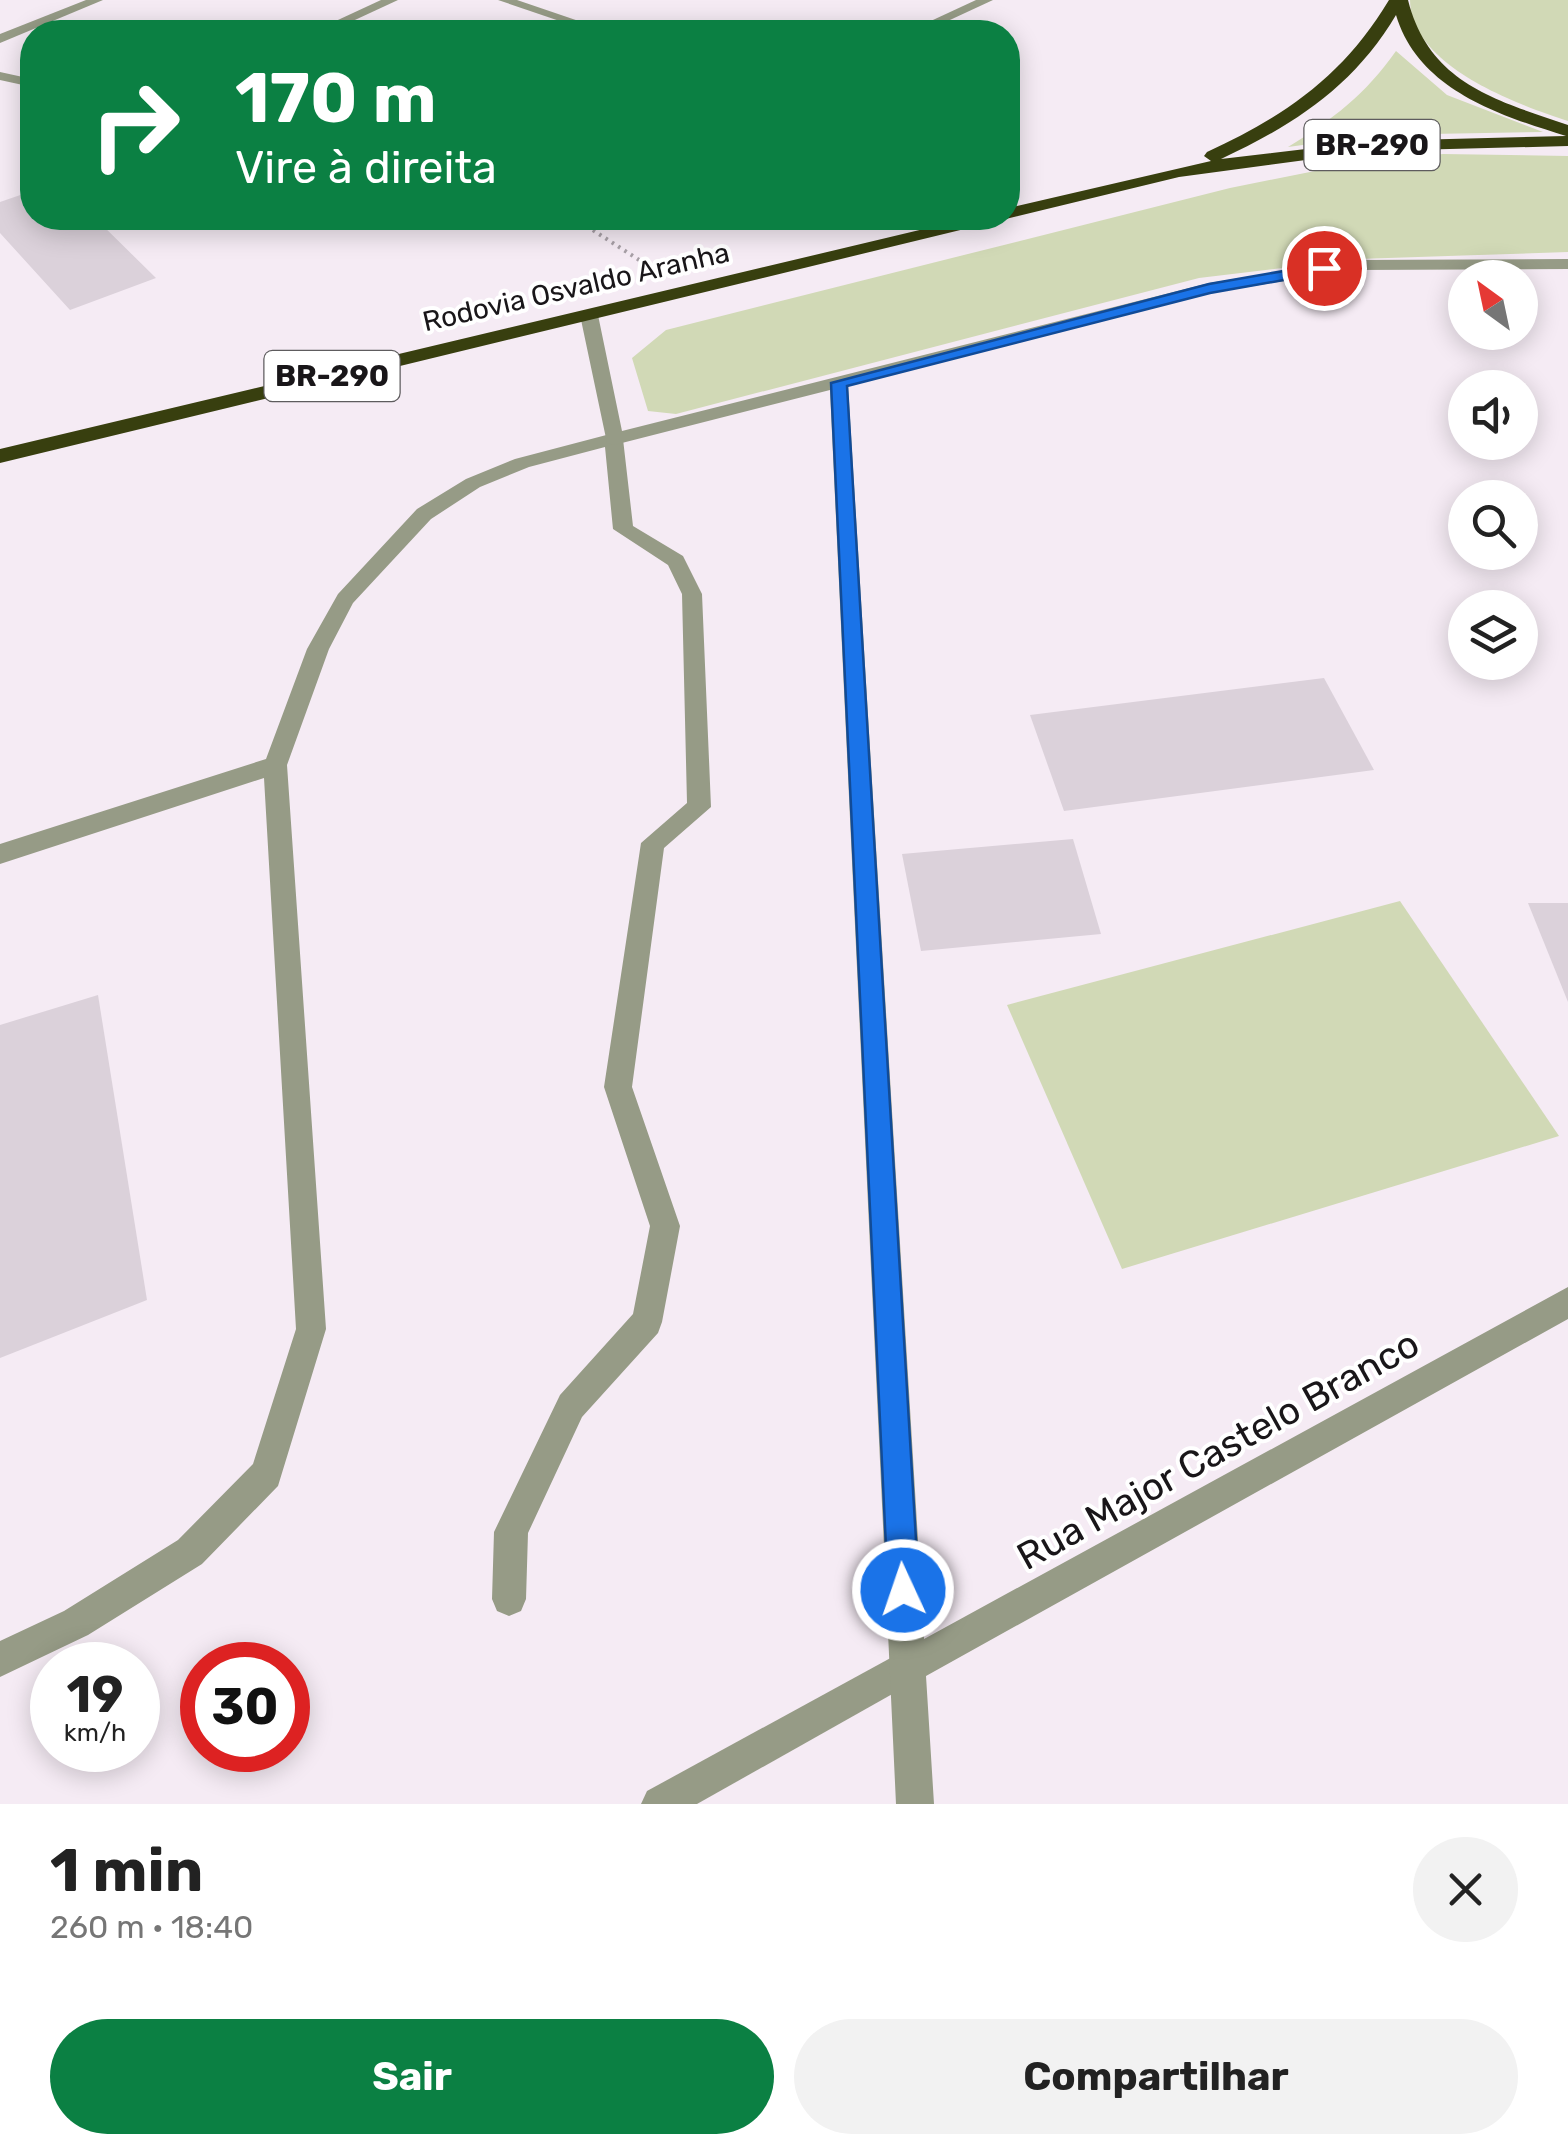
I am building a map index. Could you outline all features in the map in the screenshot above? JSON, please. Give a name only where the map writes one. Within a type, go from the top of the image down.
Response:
[{"type":"highway","points":[[1398,0],[1408,29],[1427,62],[1491,100],[1568,130]]},
{"type":"highway","name":"BR-290","points":[[1178,172],[1259,136],[1346,76],[1371,47],[1398,0]]},
{"type":"highway","name":"BR-290","points":[[1020,211],[1178,172],[1336,148],[1419,141],[1568,141]]},
{"type":"highway","name":"Rodovia Osvaldo Aranha","points":[[0,456],[942,230]]},
{"type":"street","points":[[47,20],[97,0]]},
{"type":"street","points":[[346,20],[392,0]]},
{"type":"street","points":[[504,0],[566,20]]},
{"type":"street","points":[[942,20],[988,0]]},
{"type":"street","points":[[0,1659],[76,1623],[190,1552],[266,1474],[311,1329],[275,765],[318,649],[345,599],[424,514],[474,483],[522,463],[1209,288],[1354,265],[1568,264]]},
{"type":"street","points":[[509,1599],[510,1532],[571,1406],[646,1322],[665,1226],[618,1087],[652,843],[699,807],[692,594],[676,561],[623,529],[614,438],[589,315]]},
{"type":"street","points":[[839,383],[915,1804]]},
{"type":"street","points":[[0,854],[275,765]]},
{"type":"street","name":"Rua Major Castelo Branco","points":[[660,1804],[1568,1302]]},
{"type":"path","points":[[593,230],[650,266],[664,297]]},
{"type":"green space","points":[[1410,0],[1568,0],[1568,121],[1495,93],[1447,63],[1415,23]]},
{"type":"green space","points":[[1396,51],[1447,95],[1543,132],[1376,135],[1288,147],[1347,105]]},
{"type":"green space","points":[[1443,154],[1568,156],[1568,252],[1358,259],[1199,278],[676,414],[648,411],[632,358],[666,330],[1230,188],[1345,165]]},
{"type":"green space","points":[[1400,901],[1559,1136],[1122,1269],[1007,1005]]},
{"type":"building","points":[[20,195],[20,230],[107,230],[156,278],[70,310],[0,233],[0,202]]},
{"type":"building","points":[[1324,678],[1374,770],[1064,811],[1030,715]]},
{"type":"building","points":[[1073,839],[1101,934],[921,951],[902,854]]},
{"type":"building","points":[[1528,903],[1568,903],[1568,1002]]},
{"type":"building","points":[[98,995],[147,1300],[0,1358],[0,1025]]},
{"type":"route","points":[[903,1590],[839,383],[1209,288],[1324,268]]}]
